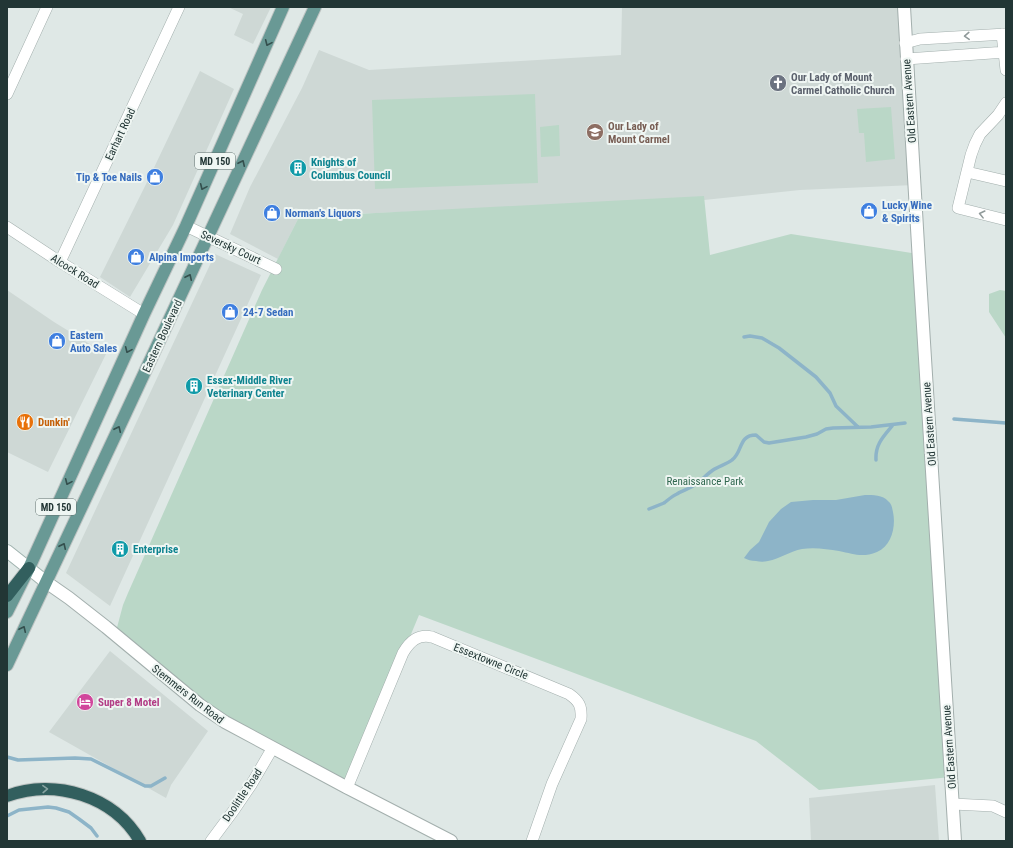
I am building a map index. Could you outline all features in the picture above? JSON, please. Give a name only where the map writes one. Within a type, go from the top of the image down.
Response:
[{"type":"highway","points":[[7,596],[29,568]]},
{"type":"highway","points":[[7,796],[32,790],[50,788],[86,795],[116,812],[128,824],[140,841]]},
{"type":"main road","name":"MD 150","points":[[7,612],[29,568],[144,314],[186,226],[283,7]]},
{"type":"main road","name":"Eastern Boulevard","points":[[7,665],[315,7]]},
{"type":"street","points":[[7,94],[47,7]]},
{"type":"street","name":"Earhart Road","points":[[60,262],[179,7]]},
{"type":"street","name":"Old Eastern Avenue","points":[[904,7],[955,841]]},
{"type":"street","points":[[905,43],[920,39],[1004,34],[1006,70]]},
{"type":"street","points":[[906,59],[1005,52]]},
{"type":"street","points":[[1006,103],[998,115],[980,134],[971,155],[958,208],[1006,220]]},
{"type":"street","points":[[967,172],[1006,181]]},
{"type":"street","name":"Seversky Court","points":[[186,226],[276,269]]},
{"type":"street","name":"Alcock Road","points":[[7,227],[144,314]]},
{"type":"street","name":"Stemmers Run Road","points":[[7,551],[106,627],[200,705],[224,722],[272,749],[452,841]]},
{"type":"street","name":"Essextowne Circle","points":[[347,788],[406,647],[410,642],[420,637],[432,637],[569,694],[581,707],[581,719],[552,784],[532,841]]},
{"type":"street","name":"Doolittle Road","points":[[211,841],[251,785],[272,749]]},
{"type":"street","points":[[953,804],[993,806],[1006,812]]},
{"type":"shaded area","points":[[228,7],[271,7],[253,44],[234,35],[243,14]]},
{"type":"shaded area","name":"Our Lady of Mount Carmel","points":[[622,7],[904,7],[914,185],[800,190],[704,200],[326,215],[294,208],[301,212],[278,259],[230,234],[250,187],[302,88],[319,50],[369,70],[621,55]]},
{"type":"shaded area","points":[[200,71],[234,89],[173,225],[130,297],[100,277]]},
{"type":"shaded area","points":[[215,254],[261,275],[110,606],[66,573]]},
{"type":"shaded area","points":[[7,290],[54,322],[106,354],[48,472],[7,452]]},
{"type":"shaded area","points":[[110,651],[208,731],[171,785],[166,798],[49,732]]},
{"type":"shaded area","points":[[935,785],[939,841],[811,841],[809,798]]},
{"type":"green space","points":[[535,94],[538,183],[375,189],[372,100]]},
{"type":"green space","points":[[891,107],[895,159],[866,162],[864,133],[859,133],[857,109]]},
{"type":"green space","points":[[559,125],[560,156],[541,157],[540,127]]},
{"type":"green space","name":"Renaissance Park","points":[[704,196],[710,255],[791,234],[918,254],[951,777],[819,790],[756,741],[419,615],[347,788],[245,734],[115,635],[123,605],[128,593],[262,290],[299,217]]},
{"type":"green space","points":[[1000,290],[1006,291],[1006,338],[989,312],[989,294]]},
{"type":"water","points":[[865,495],[878,496],[886,499],[891,505],[893,512],[894,523],[892,535],[886,545],[877,552],[867,555],[858,555],[820,548],[811,548],[798,550],[777,559],[765,562],[751,561],[744,558],[759,542],[769,522],[781,509],[791,502],[836,500]]},
{"type":"waterway","points":[[744,337],[750,336],[762,338],[779,348],[816,377],[830,393],[836,406],[858,427]]},
{"type":"waterway","points":[[954,419],[1006,423]]},
{"type":"waterway","points":[[649,509],[664,503],[673,496],[691,487],[713,470],[728,463],[738,453],[743,441],[750,436],[756,435],[764,442],[769,443],[806,437],[817,434],[826,429],[871,427],[905,423]]},
{"type":"waterway","points":[[876,460],[877,449],[883,437],[893,425]]},
{"type":"waterway","points":[[7,757],[18,760],[75,758],[91,759],[145,786],[151,786],[165,778]]},
{"type":"waterway","points":[[7,816],[19,810],[48,807],[56,808],[69,812],[91,828],[97,836]]},
{"type":"place","name":"Our Lady of Mount Carmel Catholic Church","points":[[778,83]]},
{"type":"place","name":"Our Lady of Mount Carmel","points":[[595,132]]},
{"type":"place","name":"Knights of Columbus Council","points":[[298,168]]},
{"type":"place","name":"Tip & Toe Nails","points":[[155,177]]},
{"type":"place","name":"Lucky Wine & Spirits","points":[[869,211]]},
{"type":"place","name":"Norman's Liquors","points":[[272,213]]},
{"type":"place","name":"Alpina Imports","points":[[136,257]]},
{"type":"place","name":"24-7 Sedan","points":[[230,312]]},
{"type":"place","name":"Eastern Auto Sales","points":[[57,341]]},
{"type":"place","name":"Essex-Middle River Veterinary Center","points":[[194,386]]},
{"type":"place","name":"Dunkin'","points":[[25,422]]},
{"type":"place","name":"Enterprise","points":[[120,549]]},
{"type":"place","name":"Super 8 Motel","points":[[85,702]]}]
